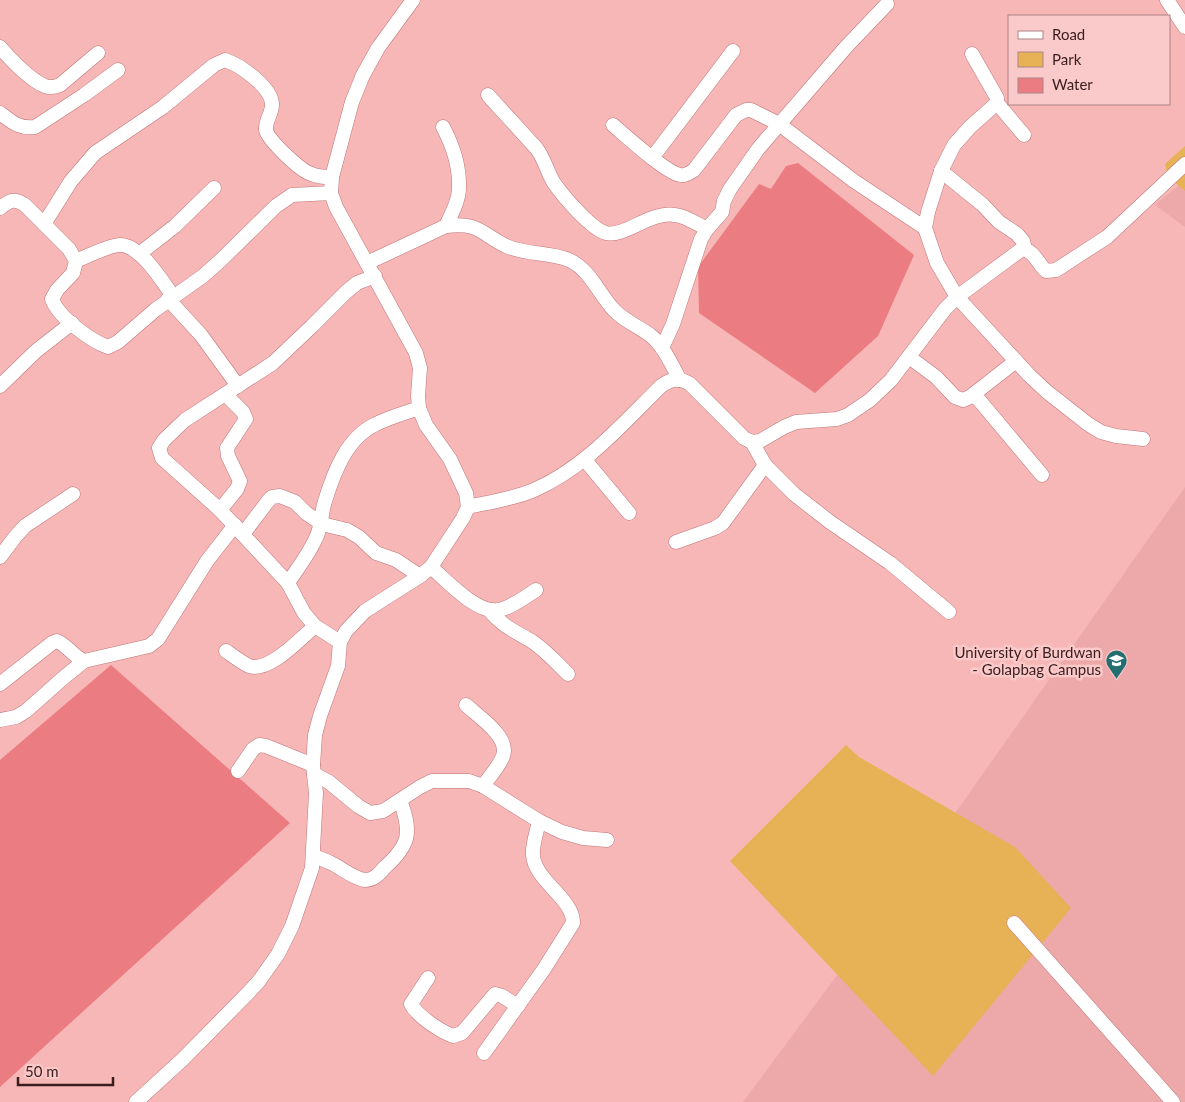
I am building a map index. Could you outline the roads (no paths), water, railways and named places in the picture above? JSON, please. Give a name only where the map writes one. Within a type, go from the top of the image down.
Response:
[{"type":"street","points":[[136,1102],[183,1059],[260,981],[278,954],[292,926],[312,868],[316,793],[314,770],[315,735],[338,666],[340,642],[346,631],[365,611],[425,571],[464,518],[468,507],[466,493],[450,459],[426,425],[419,408],[420,368],[416,353],[336,206],[331,193],[332,177],[352,102],[363,75],[378,48],[413,0]]},
{"type":"street","points":[[1168,0],[1185,27]]},
{"type":"street","points":[[662,348],[673,324],[701,240],[707,229],[722,212],[724,201],[730,189],[758,149],[779,124],[846,47],[887,4]]},
{"type":"street","points":[[0,47],[21,69],[45,86],[53,88],[60,85],[98,53]]},
{"type":"street","points":[[652,158],[732,51]]},
{"type":"street","points":[[972,54],[997,98],[997,103],[1024,135]]},
{"type":"street","points":[[44,224],[71,182],[95,153],[163,107],[214,65],[225,60],[236,64],[252,75],[269,95],[272,103],[266,123],[266,132],[274,143],[307,172],[319,177],[332,177]]},
{"type":"street","points":[[0,113],[15,124],[26,128],[35,127],[118,70]]},
{"type":"street","points":[[488,95],[545,160],[555,184],[593,226],[606,233],[619,232],[652,217],[665,214],[678,215],[707,229]]},
{"type":"street","points":[[997,103],[970,126],[954,145],[941,171],[925,228],[937,263],[957,297],[1046,391],[1101,432],[1116,436],[1144,439]]},
{"type":"street","points":[[613,125],[673,173],[684,175],[694,170],[736,115],[746,110],[751,110],[779,124],[854,181],[925,228]]},
{"type":"street","points":[[443,127],[450,140],[459,185],[456,203],[446,226]]},
{"type":"street","points":[[941,171],[983,204],[999,222],[1017,234],[1023,241],[1025,249],[1031,252],[1046,271],[1056,270],[1107,237],[1185,164]]},
{"type":"street","points":[[139,254],[174,226],[214,188]]},
{"type":"street","points":[[0,208],[9,200],[17,200],[69,249],[76,261],[73,273],[57,290],[52,299],[55,307],[98,344],[108,346],[118,342],[171,298],[215,266],[276,206],[292,195],[331,193]]},
{"type":"street","points":[[367,263],[446,226],[461,224],[474,226],[506,246],[520,251],[568,260],[577,265],[590,277],[617,313],[651,336],[662,348],[680,380]]},
{"type":"street","points":[[76,261],[119,244],[129,246],[139,254],[238,386]]},
{"type":"street","points":[[468,507],[536,489],[584,460],[661,386],[670,380],[680,380],[690,384],[744,438],[752,442],[760,441],[796,422],[837,418],[848,415],[870,400],[891,380],[945,309],[957,297],[1025,249]]},
{"type":"street","points":[[340,642],[315,626],[304,613],[288,583],[220,510],[162,458],[159,448],[164,440],[185,420],[226,395],[272,363],[357,283],[375,276]]},
{"type":"street","points":[[0,386],[36,351],[72,323]]},
{"type":"street","points":[[910,357],[936,377],[954,397],[963,400],[974,394],[1016,360]]},
{"type":"street","points":[[974,394],[1042,475]]},
{"type":"street","points":[[220,510],[237,488],[240,481],[228,456],[227,448],[246,419],[243,412],[226,395]]},
{"type":"street","points":[[288,583],[316,539],[322,524],[323,507],[332,477],[346,452],[361,433],[375,424],[419,408]]},
{"type":"street","points":[[752,442],[765,465],[794,494],[830,522],[876,553],[949,612]]},
{"type":"street","points":[[584,460],[629,514]]},
{"type":"street","points":[[676,542],[715,528],[723,523],[765,465]]},
{"type":"street","points":[[0,557],[25,526],[73,494]]},
{"type":"street","points":[[0,720],[16,717],[26,711],[84,662],[149,646],[154,643],[207,561],[272,497],[280,496],[295,502],[306,513],[322,524],[347,530],[359,537],[376,553],[425,571],[476,605],[489,610],[500,610],[536,590]]},
{"type":"street","points":[[489,610],[499,622],[545,652],[568,674]]},
{"type":"street","points":[[226,651],[251,666],[262,666],[271,663],[315,626]]},
{"type":"street","points":[[0,684],[52,642],[58,641],[63,644],[76,658],[84,662]]},
{"type":"street","points":[[466,705],[500,737],[504,746],[503,756],[482,786]]},
{"type":"street","points":[[238,771],[253,749],[259,745],[266,746],[314,770],[358,806],[370,813],[383,811],[420,786],[432,781],[469,781],[482,786],[539,821],[562,832],[583,838],[607,840]]},
{"type":"street","points":[[313,856],[329,862],[352,876],[364,880],[374,878],[395,858],[406,842],[406,818],[400,800]]},
{"type":"street","points":[[484,1053],[544,969],[573,923],[574,918],[570,908],[554,892],[535,864],[533,856],[539,821]]},
{"type":"street","points":[[1014,923],[1173,1102]]},
{"type":"street","points":[[428,978],[411,1004],[414,1011],[445,1033],[453,1036],[462,1033],[495,994],[518,1006]]},
{"type":"water","points":[[798,163],[914,255],[878,336],[815,393],[699,313],[698,267],[759,184],[771,189],[786,166]]},
{"type":"water","points":[[111,665],[290,823],[0,1087],[0,760]]},
{"type":"place","name":"University of Burdwan - Golapbag Campus","points":[[1117,680]]}]
